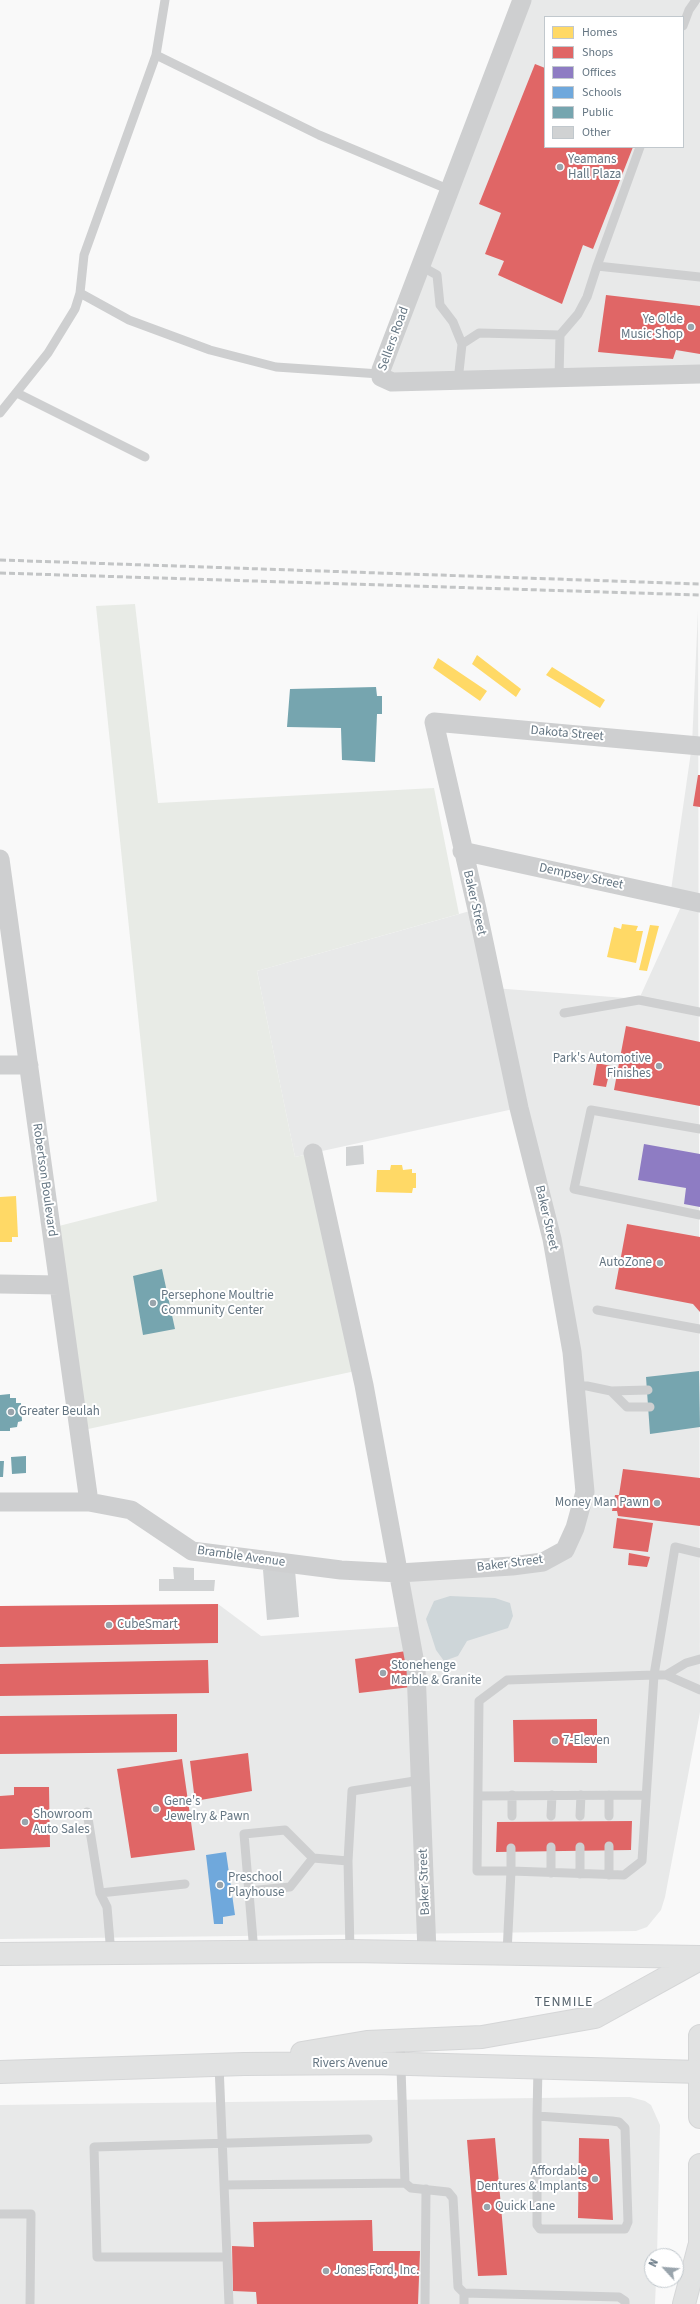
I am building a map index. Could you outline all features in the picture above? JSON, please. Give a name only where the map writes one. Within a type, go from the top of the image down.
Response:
[{"type":"main road","points":[[0,1954],[350,1951],[700,1958]]},
{"type":"main road","points":[[244,2064],[368,2042],[482,2037],[595,2017],[700,1958]]},
{"type":"main road","points":[[700,2036],[700,2117]]},
{"type":"main road","name":"Rivers Avenue","points":[[0,2072],[244,2064],[400,2064],[700,2072]]},
{"type":"main road","points":[[684,2304],[700,2248],[700,2164]]},
{"type":"street","name":"Sellers Road","points":[[522,0],[380,374],[383,380],[392,382],[700,374]]},
{"type":"street","name":"Dakota Street","points":[[434,722],[700,746]]},
{"type":"street","name":"Baker Street","points":[[399,1573],[543,1562],[565,1550],[575,1528],[585,1492],[576,1386],[552,1239],[519,1108],[477,909],[462,852],[434,722]]},
{"type":"street","name":"Dempsey Street","points":[[462,852],[700,903]]},
{"type":"street","name":"Robertson Boulevard","points":[[0,859],[89,1502]]},
{"type":"street","points":[[0,1066],[29,1065]]},
{"type":"street","name":"Baker Street","points":[[313,1153],[364,1385],[416,1669],[427,1952]]},
{"type":"street","points":[[0,1284],[59,1285]]},
{"type":"street","name":"Bramble Avenue","points":[[0,1502],[89,1502],[131,1510],[192,1551],[341,1570],[399,1573]]},
{"type":"lane","points":[[0,413],[52,346],[75,309],[80,293],[84,255],[156,55],[165,0]]},
{"type":"lane","points":[[684,23],[689,10],[696,0]]},
{"type":"lane","points":[[156,55],[319,135],[450,190]]},
{"type":"lane","points":[[558,378],[560,334],[578,314],[587,297],[640,148]]},
{"type":"lane","points":[[421,266],[437,275],[440,305],[453,322],[462,344],[458,381]]},
{"type":"lane","points":[[597,266],[700,277]]},
{"type":"lane","points":[[80,293],[129,320],[210,350],[276,367],[380,374]]},
{"type":"lane","points":[[462,344],[479,332],[560,334]]},
{"type":"lane","points":[[17,393],[145,457]]},
{"type":"lane","points":[[564,1013],[639,1000],[700,1012]]},
{"type":"lane","points":[[700,1129],[591,1110],[574,1189],[700,1215]]},
{"type":"lane","points":[[597,1310],[700,1329]]},
{"type":"lane","points":[[576,1386],[587,1386],[612,1391],[648,1390]]},
{"type":"lane","points":[[612,1391],[627,1406],[650,1407]]},
{"type":"lane","points":[[700,1553],[675,1547],[654,1675],[642,1861],[624,1875],[477,1871],[479,1701],[507,1680],[654,1675],[666,1675],[700,1690]]},
{"type":"lane","points":[[666,1675],[686,1663],[700,1659]]},
{"type":"lane","points":[[350,1951],[348,1861],[352,1791],[421,1780]]},
{"type":"lane","points":[[512,1795],[512,1816]]},
{"type":"lane","points":[[580,1795],[580,1816]]},
{"type":"lane","points":[[609,1795],[609,1816]]},
{"type":"lane","points":[[478,1796],[646,1795]]},
{"type":"lane","points":[[551,1816],[552,1796]]},
{"type":"lane","points":[[87,1812],[100,1893],[107,1907],[111,1954]]},
{"type":"lane","points":[[254,1953],[244,1834],[285,1830],[313,1858],[348,1861]]},
{"type":"lane","points":[[609,1846],[609,1875]]},
{"type":"lane","points":[[550,1872],[551,1847]]},
{"type":"lane","points":[[580,1847],[580,1874]]},
{"type":"lane","points":[[507,1953],[511,1848]]},
{"type":"lane","points":[[248,1891],[290,1887],[313,1858]]},
{"type":"lane","points":[[100,1893],[185,1884]]},
{"type":"lane","points":[[400,2040],[405,2183]]},
{"type":"lane","points":[[219,2065],[229,2304]]},
{"type":"lane","points":[[538,2067],[537,2225],[540,2229],[625,2229],[628,2222],[625,2128],[619,2122],[612,2121],[538,2116]]},
{"type":"lane","points":[[227,2257],[97,2256],[94,2148],[368,2139]]},
{"type":"lane","points":[[224,2185],[405,2183],[411,2188],[448,2192],[453,2198],[458,2287],[464,2293],[620,2297],[625,2301],[625,2304]]},
{"type":"lane","points":[[425,2304],[426,2189]]},
{"type":"lane","points":[[0,2214],[31,2214],[30,2304]]},
{"type":"lane","points":[[464,2293],[464,2304]]},
{"type":"shaded area","points":[[522,0],[698,0],[700,4],[700,374],[392,382],[381,370]]},
{"type":"shaded area","points":[[135,604],[158,803],[434,788],[459,914],[257,971],[295,1157],[313,1153],[360,1370],[79,1431],[51,1228],[157,1201],[96,606]]},
{"type":"shaded area","points":[[698,610],[700,1712],[665,1897],[661,1910],[647,1927],[636,1931],[0,1939],[0,1606],[218,1604],[261,1636],[408,1626],[399,1573],[543,1562],[575,1528],[577,1403],[518,1108],[295,1157],[257,971],[477,909],[493,988],[639,999],[684,900],[670,897],[692,745]]},
{"type":"shaded area","points":[[450,1596],[495,1598],[510,1603],[513,1616],[508,1628],[467,1641],[458,1656],[444,1661],[436,1650],[426,1619],[434,1601]]},
{"type":"shaded area","points":[[630,2097],[645,2101],[651,2105],[660,2125],[657,2248],[644,2248],[644,2288],[656,2288],[655,2304],[0,2304],[0,2105]]},
{"type":"building: Homes","points":[[477,655],[521,689],[516,697],[472,664]]},
{"type":"building: Homes","points":[[438,658],[487,691],[480,701],[433,668]]},
{"type":"building: Homes","points":[[552,667],[605,700],[600,708],[546,675]]},
{"type":"building: Homes","points":[[622,924],[638,926],[636,931],[643,931],[636,963],[607,957],[614,927],[621,929]]},
{"type":"building: Homes","points":[[650,925],[659,926],[647,971],[639,970]]},
{"type":"building: Homes","points":[[391,1165],[402,1165],[403,1170],[412,1169],[412,1173],[416,1173],[416,1188],[413,1188],[412,1193],[376,1192],[377,1170],[390,1170]]},
{"type":"building: Homes","points":[[16,1196],[18,1237],[12,1237],[12,1242],[0,1242],[0,1197]]},
{"type":"building: Shops","name":"Yeamans Hall Plaza","points":[[535,64],[544,68],[544,148],[633,148],[593,249],[583,245],[562,304],[498,275],[504,261],[485,254],[501,213],[479,204]]},
{"type":"building: Shops","points":[[606,295],[700,306],[700,354],[676,350],[673,359],[598,352]]},
{"type":"building: Shops","points":[[698,775],[700,775],[700,807],[693,806]]},
{"type":"building: Shops","name":"Park's Automotive Finishes","points":[[626,1026],[700,1042],[700,1106],[614,1090]]},
{"type":"building: Shops","points":[[597,1063],[611,1066],[606,1087],[593,1085]]},
{"type":"building: Shops","name":"AutoZone","points":[[627,1224],[700,1237],[700,1312],[693,1304],[615,1289]]},
{"type":"building: Shops","name":"Money Man Pawn","points":[[623,1469],[700,1478],[700,1526],[618,1516],[617,1511],[612,1511],[615,1495],[619,1495]]},
{"type":"building: Shops","points":[[617,1518],[653,1523],[648,1552],[613,1548]]},
{"type":"building: Shops","points":[[629,1553],[650,1557],[647,1567],[628,1565]]},
{"type":"building: Shops","name":"CubeSmart","points":[[218,1604],[218,1643],[0,1647],[0,1606]]},
{"type":"building: Shops","name":"Stonehenge Marble & Granite","points":[[406,1651],[411,1687],[359,1693],[355,1659]]},
{"type":"building: Shops","points":[[208,1660],[209,1693],[0,1696],[0,1664]]},
{"type":"building: Shops","points":[[177,1714],[177,1752],[0,1754],[0,1716]]},
{"type":"building: Shops","name":"7-Eleven","points":[[597,1719],[597,1763],[514,1762],[513,1720]]},
{"type":"building: Shops","points":[[248,1753],[252,1791],[195,1801],[190,1761]]},
{"type":"building: Shops","name":"Gene's Jewelry & Pawn","points":[[182,1759],[195,1850],[131,1858],[117,1769]]},
{"type":"building: Shops","name":"Showroom Auto Sales","points":[[14,1787],[49,1787],[50,1847],[0,1849],[0,1796],[14,1795]]},
{"type":"building: Shops","points":[[632,1821],[631,1850],[496,1852],[497,1822]]},
{"type":"building: Shops","name":"Quick Lane","points":[[495,2138],[507,2275],[478,2276],[467,2140]]},
{"type":"building: Shops","name":"Affordable Dentures & Implants","points":[[579,2138],[609,2139],[613,2220],[578,2218]]},
{"type":"building: Shops","name":"Jones Ford, Inc.","points":[[372,2220],[373,2251],[420,2251],[418,2304],[257,2304],[256,2292],[233,2291],[232,2246],[254,2247],[253,2222]]},
{"type":"building: Offices","points":[[644,1144],[700,1154],[700,1207],[684,1204],[686,1188],[638,1180]]},
{"type":"building: Schools","name":"Preschool Playhouse","points":[[226,1852],[235,1915],[223,1917],[223,1924],[214,1924],[206,1855]]},
{"type":"building: Public","points":[[376,687],[377,696],[382,696],[382,714],[377,714],[375,762],[342,760],[341,728],[287,727],[290,689]]},
{"type":"building: Public","name":"Persephone Moultrie Community Center","points":[[162,1269],[175,1329],[143,1335],[133,1276]]},
{"type":"building: Public","points":[[699,1371],[700,1427],[650,1434],[646,1377]]},
{"type":"building: Public","name":"Greater Beulah","points":[[10,1394],[10,1398],[16,1398],[16,1403],[21,1403],[22,1421],[18,1422],[17,1427],[10,1428],[10,1431],[0,1431],[0,1395]]},
{"type":"building: Public","points":[[26,1456],[26,1473],[12,1474],[11,1457]]},
{"type":"building: Public","points":[[0,1461],[4,1461],[3,1477],[0,1477]]},
{"type":"building: Other","points":[[363,1145],[364,1164],[346,1166],[346,1147]]},
{"type":"building: Other","points":[[173,1567],[194,1568],[194,1580],[215,1580],[214,1591],[159,1591],[159,1579],[174,1579]]},
{"type":"building: Other","points":[[263,1570],[295,1570],[299,1617],[267,1620]]},
{"type":"railway","points":[[0,560],[700,584]]},
{"type":"railway","points":[[0,573],[700,595]]},
{"type":"place","name":"Yeamans Hall Plaza","points":[[560,167]]},
{"type":"place","name":"Ye Olde Music Shop","points":[[691,327]]},
{"type":"place","name":"Park's Automotive Finishes","points":[[659,1066]]},
{"type":"place","name":"AutoZone","points":[[660,1263]]},
{"type":"place","name":"Persephone Moultrie Community Center","points":[[153,1303]]},
{"type":"place","name":"Greater Beulah","points":[[11,1412]]},
{"type":"place","name":"Money Man Pawn","points":[[657,1503]]},
{"type":"place","name":"CubeSmart","points":[[109,1625]]},
{"type":"place","name":"Stonehenge Marble & Granite","points":[[383,1673]]},
{"type":"place","name":"7-Eleven","points":[[555,1741]]},
{"type":"place","name":"Gene's Jewelry & Pawn","points":[[156,1809]]},
{"type":"place","name":"Showroom Auto Sales","points":[[25,1822]]},
{"type":"place","name":"Preschool Playhouse","points":[[220,1885]]},
{"type":"place","name":"Affordable Dentures & Implants","points":[[595,2179]]},
{"type":"place","name":"Quick Lane","points":[[487,2207]]},
{"type":"place","name":"Jones Ford, Inc.","points":[[326,2271]]},
{"type":"district","name":"TENMILE","points":[[564,2003]]}]
